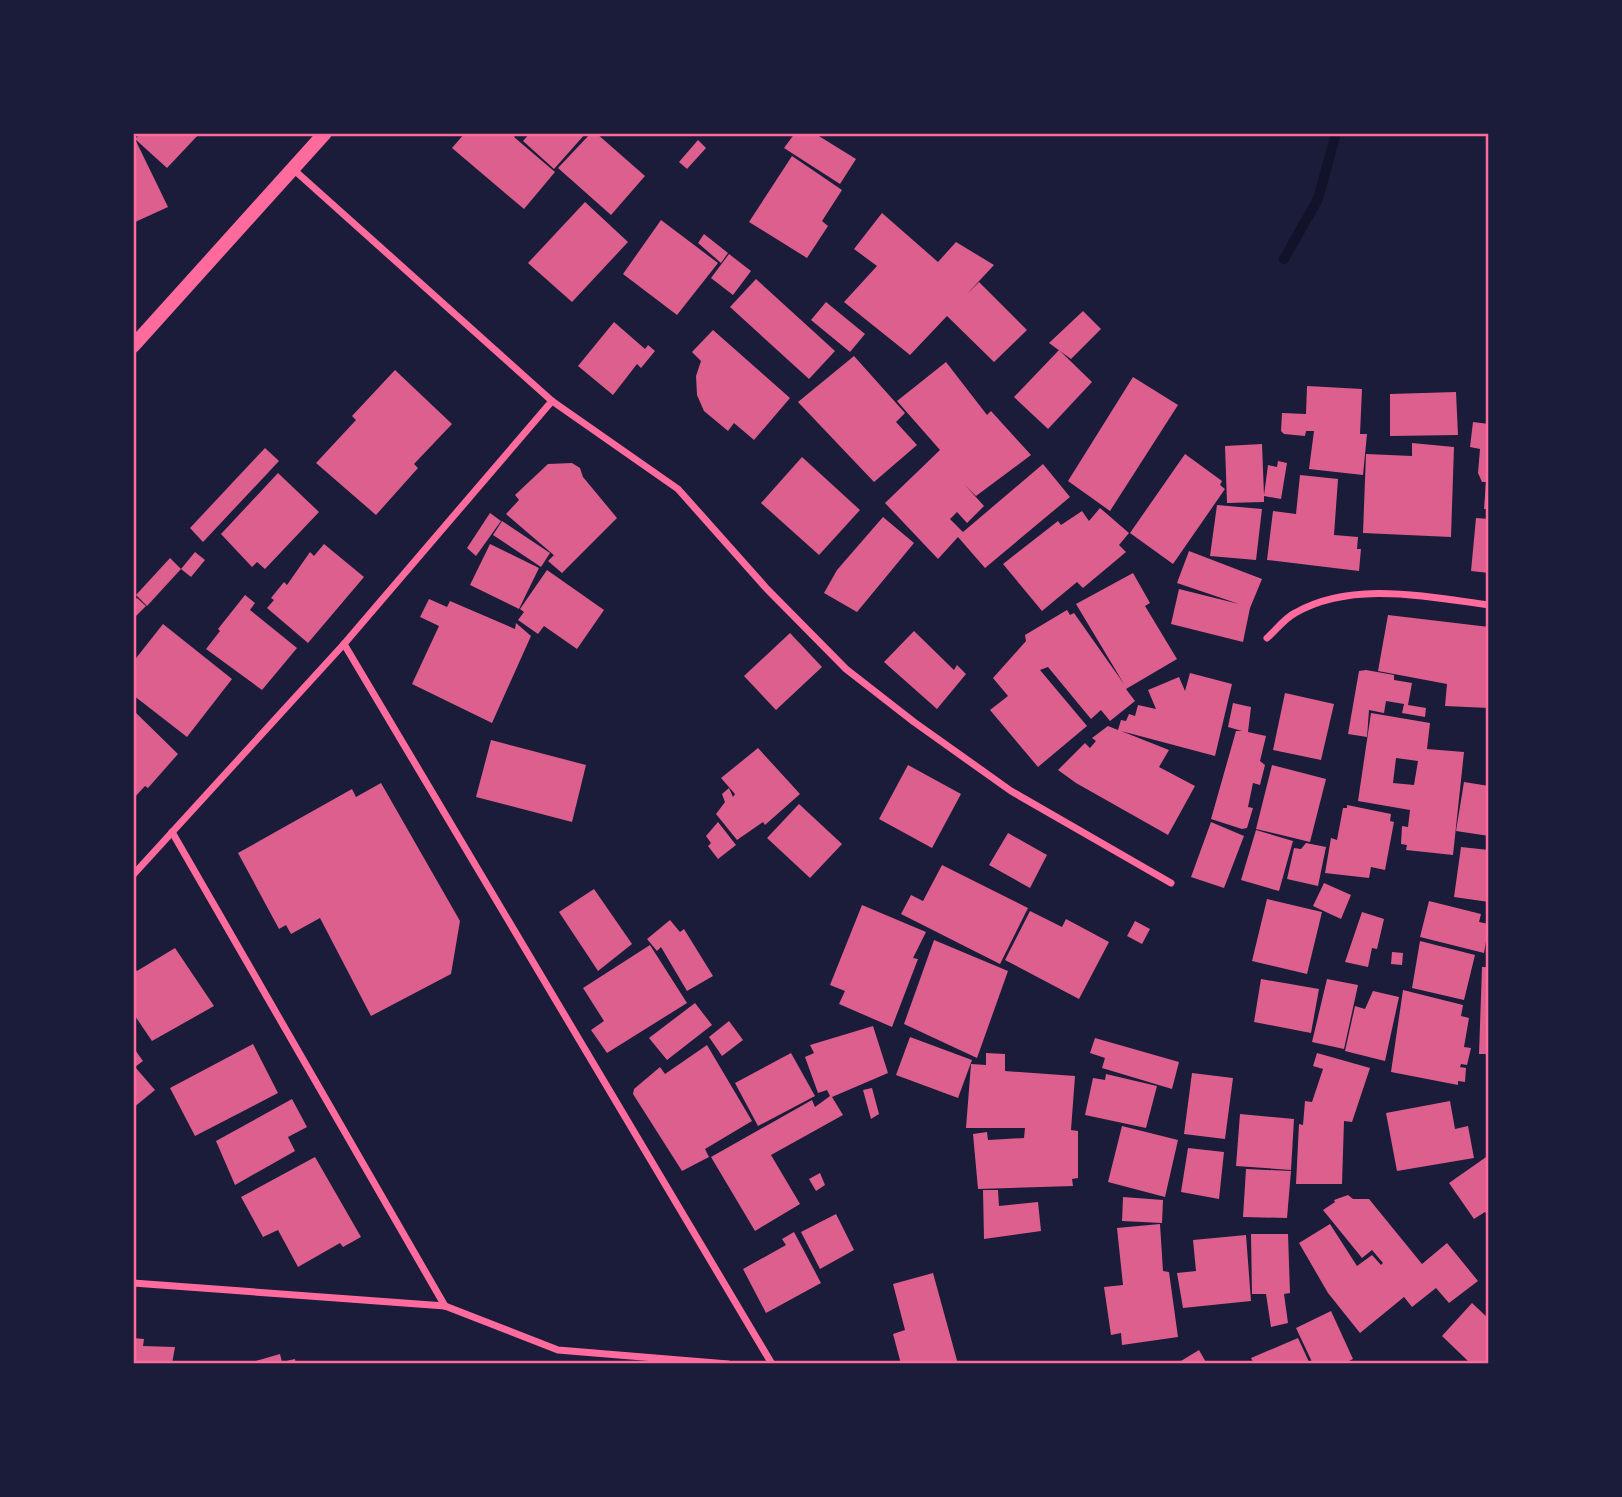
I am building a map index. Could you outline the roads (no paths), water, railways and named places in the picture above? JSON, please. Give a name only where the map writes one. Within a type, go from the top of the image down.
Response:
[{"type":"main road","points":[[133,346],[325,133]]},
{"type":"street","points":[[292,169],[552,401],[678,488],[767,589],[846,668],[914,722],[1011,791],[1171,883]]},
{"type":"street","points":[[133,875],[344,644],[552,401]]},
{"type":"street","points":[[1267,638],[1294,613],[1355,594],[1386,594],[1489,605]]},
{"type":"street","points":[[344,644],[772,1364]]},
{"type":"street","points":[[172,832],[445,1306]]},
{"type":"street","points":[[133,1283],[445,1306],[558,1350],[728,1364]]},
{"type":"waterway","points":[[1284,259],[1318,199],[1336,133]]}]
